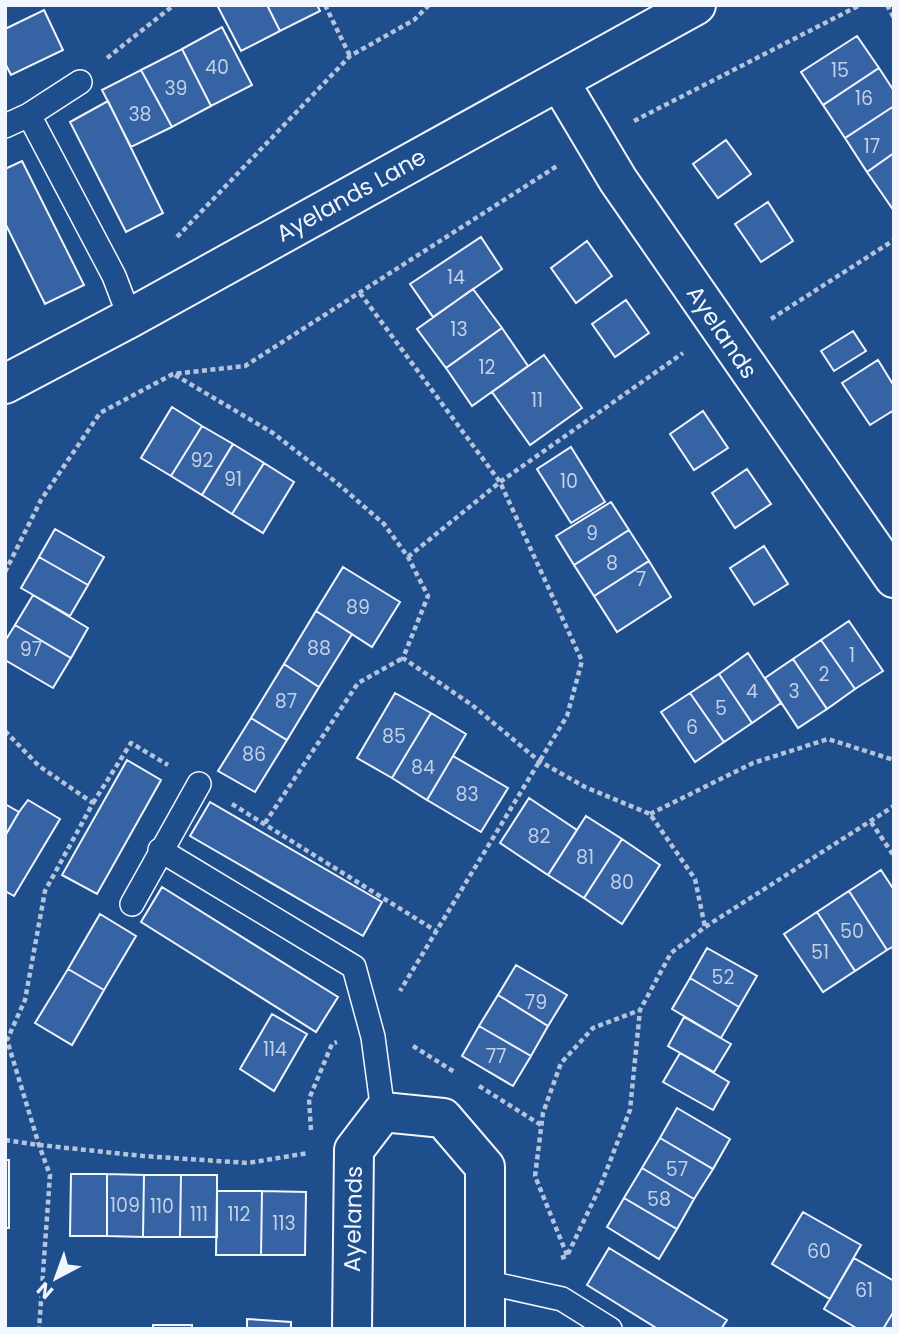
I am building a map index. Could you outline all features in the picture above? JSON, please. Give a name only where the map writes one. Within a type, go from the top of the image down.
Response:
[{"type":"street","name":"Ayelands Lane","points":[[5,384],[130,318],[696,5]]},
{"type":"street","name":"Ayelands","points":[[559,81],[618,180],[894,578]]},
{"type":"street","name":"Ayelands","points":[[352,1329],[354,1150],[383,1112]]},
{"type":"street","points":[[383,1112],[443,1118],[485,1167],[485,1329]]},
{"type":"lane","points":[[5,126],[29,115],[80,82]]},
{"type":"lane","points":[[29,115],[114,276],[130,318]]},
{"type":"lane","points":[[132,904],[199,784]]},
{"type":"lane","points":[[160,850],[354,967],[371,1031],[383,1112]]},
{"type":"lane","points":[[485,1282],[562,1299],[610,1329]]},
{"type":"path","points":[[80,82],[174,5]]},
{"type":"path","points":[[325,5],[350,56]]},
{"type":"path","points":[[114,276],[172,242],[350,56],[415,20],[429,5]]},
{"type":"path","points":[[5,572],[41,500],[100,413],[173,374],[245,366],[594,141],[860,5]]},
{"type":"path","points":[[887,5],[894,18]]},
{"type":"path","points":[[408,557],[500,482],[725,336],[894,240]]},
{"type":"path","points":[[313,1152],[309,1100],[332,1044],[371,1031],[436,931],[567,716],[582,661],[500,482],[360,293]]},
{"type":"path","points":[[173,374],[273,433],[384,524],[408,557],[428,596],[403,658],[358,684],[265,823]]},
{"type":"path","points":[[403,658],[472,705],[539,761],[585,787],[650,814],[695,879],[705,927]]},
{"type":"path","points":[[5,731],[39,766],[93,803]]},
{"type":"path","points":[[650,814],[753,762],[828,739],[894,760]]},
{"type":"path","points":[[39,1329],[50,1175],[6,1040],[25,1000],[45,891],[93,803],[131,743],[265,823],[436,931]]},
{"type":"path","points":[[555,1260],[567,1256],[600,1187],[630,1110],[640,1010],[671,953],[776,880],[894,806]]},
{"type":"path","points":[[871,822],[894,856]]},
{"type":"path","points":[[567,1256],[535,1176],[543,1113],[561,1063],[593,1028],[640,1010]]},
{"type":"path","points":[[5,1140],[143,1156],[248,1163],[313,1152],[354,1150]]},
{"type":"building","points":[[217,5],[267,5],[280,31],[241,51]]},
{"type":"building","points":[[267,5],[317,5],[320,11],[280,31]]},
{"type":"building","points":[[44,10],[63,50],[11,75],[5,63],[5,29]]},
{"type":"building","points":[[222,27],[252,85],[211,106],[182,49]]},
{"type":"building","points":[[857,36],[879,68],[823,105],[801,72]]},
{"type":"building","points":[[182,49],[211,106],[172,127],[141,70]]},
{"type":"building","points":[[879,68],[894,91],[894,106],[845,138],[823,105]]},
{"type":"building","points":[[141,70],[172,127],[131,147],[102,90]]},
{"type":"building","points":[[108,101],[163,213],[126,232],[70,122]]},
{"type":"building","points":[[894,106],[894,153],[867,172],[845,138]]},
{"type":"building","points":[[726,140],[751,174],[718,198],[693,164]]},
{"type":"building","points":[[894,153],[894,211],[867,172]]},
{"type":"building","points":[[22,161],[84,285],[45,304],[5,223],[5,169]]},
{"type":"building","points":[[768,202],[793,241],[761,262],[735,224]]},
{"type":"building","points":[[481,237],[502,269],[433,317],[410,284]]},
{"type":"building","points":[[587,241],[612,276],[576,303],[551,268]]},
{"type":"building","points":[[473,289],[502,328],[446,368],[417,329]]},
{"type":"building","points":[[626,300],[649,333],[615,357],[592,324]]},
{"type":"building","points":[[502,328],[528,366],[472,406],[446,368]]},
{"type":"building","points":[[853,331],[866,351],[834,371],[821,351]]},
{"type":"building","points":[[544,355],[582,408],[530,445],[492,392]]},
{"type":"building","points":[[878,360],[894,386],[894,410],[870,425],[842,383]]},
{"type":"building","points":[[172,407],[202,426],[171,476],[141,458]]},
{"type":"building","points":[[703,411],[728,448],[694,470],[670,434]]},
{"type":"building","points":[[202,426],[233,444],[202,495],[171,476]]},
{"type":"building","points":[[233,444],[264,463],[232,514],[202,495]]},
{"type":"building","points":[[571,447],[605,502],[571,523],[537,469]]},
{"type":"building","points":[[264,463],[294,482],[263,533],[232,514]]},
{"type":"building","points":[[747,469],[771,504],[735,528],[712,493]]},
{"type":"building","points":[[611,502],[629,530],[574,565],[556,536]]},
{"type":"building","points":[[55,529],[104,557],[88,585],[39,557]]},
{"type":"building","points":[[629,530],[649,561],[594,596],[574,565]]},
{"type":"building","points":[[764,546],[788,584],[754,605],[730,568]]},
{"type":"building","points":[[39,557],[88,585],[70,616],[21,588]]},
{"type":"building","points":[[649,561],[671,597],[617,632],[594,596]]},
{"type":"building","points":[[343,567],[400,602],[372,647],[316,611]]},
{"type":"building","points":[[33,595],[88,628],[71,658],[15,625]]},
{"type":"building","points":[[316,611],[352,634],[319,687],[284,664]]},
{"type":"building","points":[[849,621],[883,671],[855,689],[821,640]]},
{"type":"building","points":[[15,625],[71,658],[53,688],[5,660],[5,641]]},
{"type":"building","points":[[821,640],[855,689],[827,709],[793,659]]},
{"type":"building","points":[[748,653],[781,703],[752,723],[719,674]]},
{"type":"building","points":[[793,659],[827,709],[798,728],[765,678]]},
{"type":"building","points":[[284,664],[319,687],[287,740],[251,718]]},
{"type":"building","points":[[719,674],[752,723],[724,742],[690,693]]},
{"type":"building","points":[[395,693],[431,713],[392,778],[357,758]]},
{"type":"building","points":[[690,693],[724,742],[695,762],[661,712]]},
{"type":"building","points":[[431,713],[466,734],[427,800],[392,778]]},
{"type":"building","points":[[251,718],[287,740],[255,792],[218,771]]},
{"type":"building","points":[[453,756],[508,788],[481,832],[427,800]]},
{"type":"building","points":[[127,760],[161,780],[97,894],[62,875]]},
{"type":"building","points":[[529,798],[577,830],[548,875],[500,843]]},
{"type":"building","points":[[28,800],[60,819],[14,896],[5,891],[5,836]]},
{"type":"building","points":[[210,802],[382,902],[363,936],[190,836]]},
{"type":"building","points":[[5,804],[19,812],[5,836]]},
{"type":"building","points":[[586,816],[622,839],[584,898],[548,875]]},
{"type":"building","points":[[622,839],[660,865],[622,924],[584,898]]},
{"type":"building","points":[[881,870],[894,890],[894,946],[887,950],[849,891]]},
{"type":"building","points":[[162,887],[338,997],[316,1032],[141,922]]},
{"type":"building","points":[[849,891],[887,950],[855,971],[817,912]]},
{"type":"building","points":[[817,912],[855,971],[823,992],[784,934]]},
{"type":"building","points":[[100,914],[136,936],[104,990],[68,969]]},
{"type":"building","points":[[707,948],[757,976],[739,1007],[690,978]]},
{"type":"building","points":[[516,965],[567,995],[548,1026],[498,995]]},
{"type":"building","points":[[68,969],[104,990],[72,1045],[35,1023]]},
{"type":"building","points":[[690,978],[739,1007],[721,1038],[672,1009]]},
{"type":"building","points":[[498,995],[548,1026],[531,1056],[479,1026]]},
{"type":"building","points":[[272,1014],[307,1034],[274,1091],[240,1069]]},
{"type":"building","points":[[684,1017],[731,1044],[714,1072],[668,1046]]},
{"type":"building","points":[[479,1026],[531,1056],[513,1086],[462,1056]]},
{"type":"building","points":[[680,1053],[729,1082],[713,1110],[663,1082]]},
{"type":"building","points":[[677,1108],[730,1139],[713,1169],[660,1138]]},
{"type":"building","points":[[660,1138],[713,1169],[694,1199],[642,1168]]},
{"type":"building","points":[[5,1160],[9,1160],[9,1228],[5,1228]]},
{"type":"building","points":[[642,1168],[694,1199],[677,1229],[624,1198]]},
{"type":"building","points":[[71,1174],[107,1174],[107,1236],[70,1236]]},
{"type":"building","points":[[107,1174],[144,1175],[143,1237],[107,1236]]},
{"type":"building","points":[[144,1175],[181,1175],[180,1237],[143,1237]]},
{"type":"building","points":[[181,1175],[217,1175],[217,1237],[180,1237]]},
{"type":"building","points":[[217,1191],[262,1191],[261,1255],[216,1255]]},
{"type":"building","points":[[262,1191],[306,1192],[305,1255],[261,1255]]},
{"type":"building","points":[[624,1198],[677,1229],[659,1259],[607,1227]]},
{"type":"building","points":[[803,1212],[861,1245],[830,1299],[772,1264]]},
{"type":"building","points":[[609,1248],[727,1320],[721,1329],[658,1329],[587,1285]]},
{"type":"building","points":[[854,1258],[894,1281],[894,1311],[883,1329],[858,1329],[824,1309]]},
{"type":"building","points":[[894,1311],[894,1329],[883,1329]]},
{"type":"building","points":[[247,1319],[291,1322],[291,1329],[247,1329]]},
{"type":"building","points":[[153,1325],[192,1325],[192,1329],[153,1329]]}]
